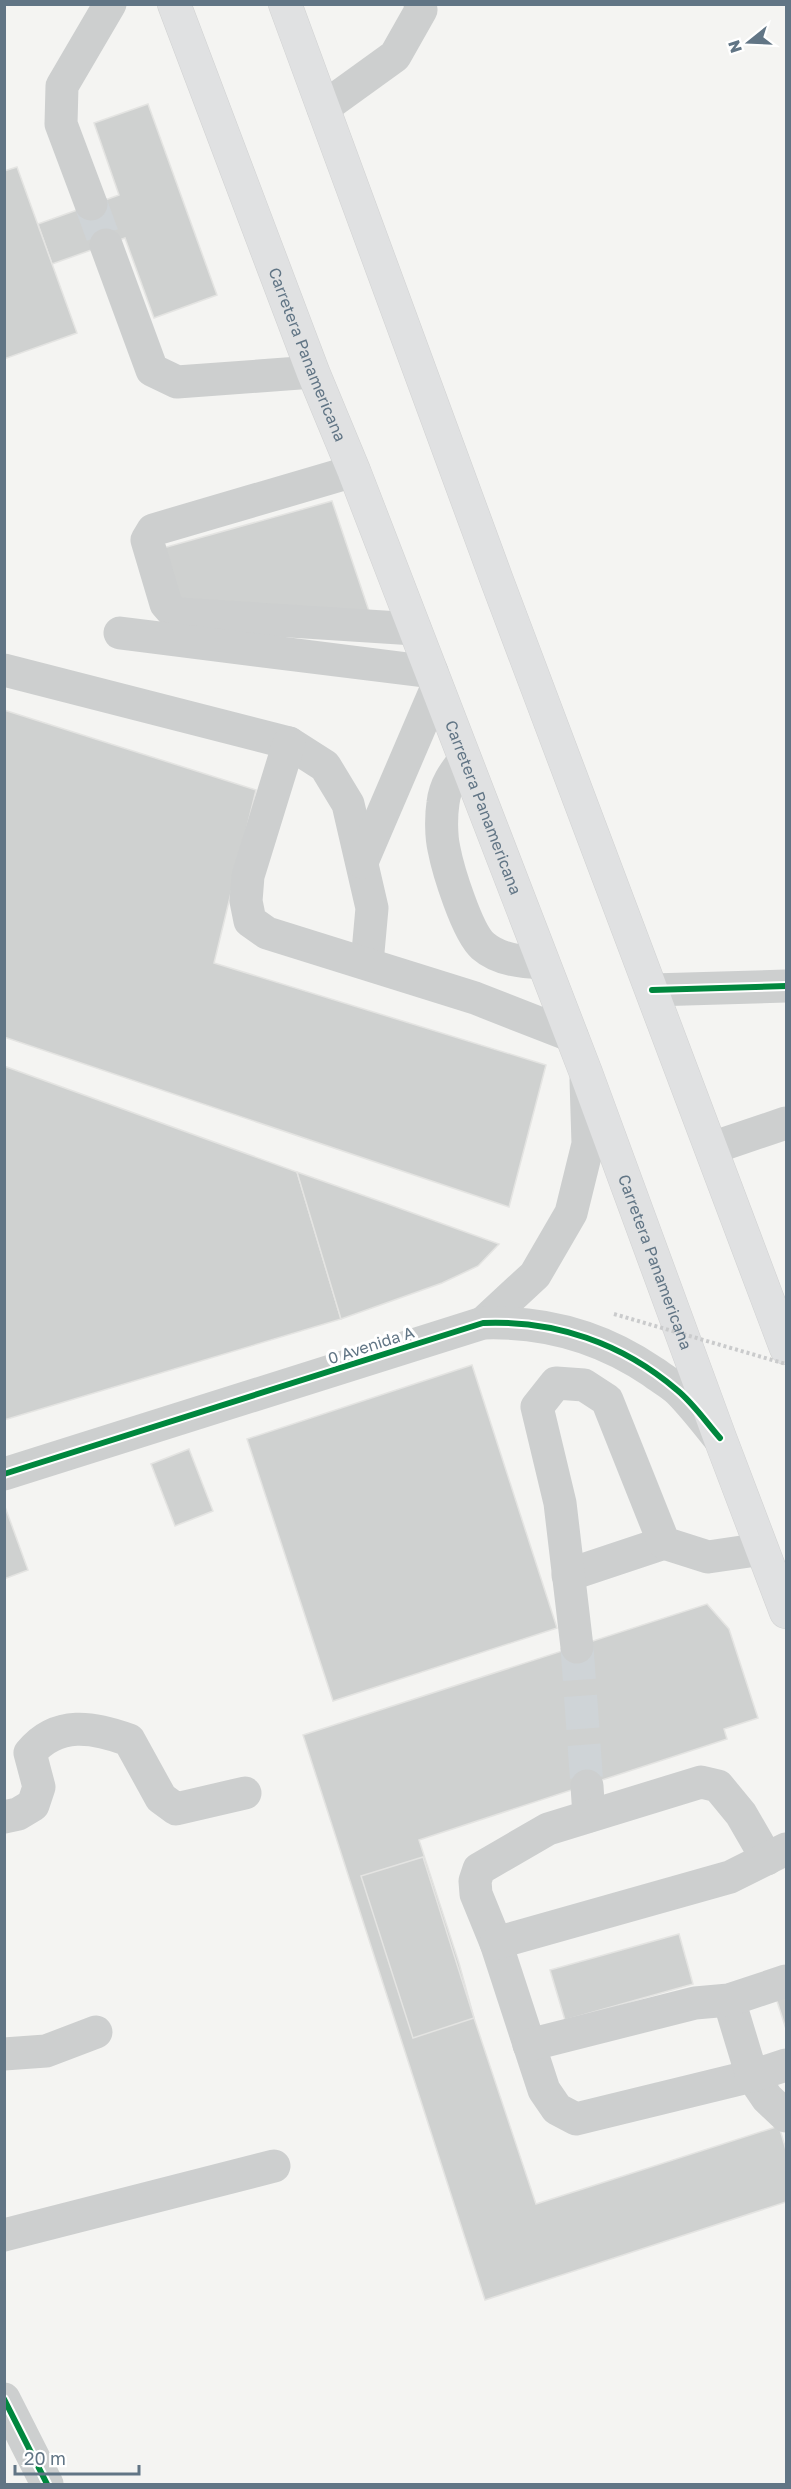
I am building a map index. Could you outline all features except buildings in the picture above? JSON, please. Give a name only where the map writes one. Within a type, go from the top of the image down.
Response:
[{"type":"highway","name":"Carretera Panamericana","points":[[174,4],[313,372],[354,471],[572,1036],[786,1612]]},
{"type":"highway","points":[[285,4],[496,578],[784,1335]]},
{"type":"street","points":[[91,204],[61,124],[62,86],[110,4]]},
{"type":"street","points":[[323,108],[395,56],[421,10],[420,4]]},
{"type":"street","points":[[106,245],[152,370],[177,382],[313,372]]},
{"type":"street","points":[[354,471],[153,531],[147,540],[166,604],[173,612],[179,614],[414,629]]},
{"type":"street","points":[[120,633],[434,680],[362,862]]},
{"type":"street","points":[[4,670],[289,743],[325,766],[348,804],[372,908],[367,963]]},
{"type":"street","points":[[289,743],[248,876],[246,901],[250,921],[267,933],[475,998],[572,1036]]},
{"type":"street","points":[[465,759],[447,782],[442,804],[443,848],[468,924],[483,947],[519,961],[543,963]]},
{"type":"street","points":[[656,1001],[786,986]]},
{"type":"street","points":[[656,1001],[786,1004]]},
{"type":"street","name":"0 Avenida A","points":[[483,1323],[535,1275],[571,1213],[588,1144],[586,1073]]},
{"type":"street","points":[[712,1148],[786,1123]]},
{"type":"street","name":"0 Avenida A","points":[[4,1474],[483,1323],[500,1322],[569,1331],[628,1354],[679,1390],[720,1438]]},
{"type":"street","points":[[577,1647],[560,1503],[537,1407],[556,1383],[584,1385],[607,1400],[664,1543],[675,1549],[708,1557],[762,1549]]},
{"type":"street","points":[[568,1575],[664,1543]]},
{"type":"street","points":[[4,1817],[18,1814],[33,1805],[39,1787],[17,1752],[56,1733],[83,1728],[102,1730],[129,1740],[161,1798],[176,1809],[245,1793]]},
{"type":"street","points":[[496,1943],[730,1877],[777,1854],[718,1786],[701,1782],[588,1801],[548,1829],[479,1869],[475,1881],[476,1894],[496,1943],[544,2090],[557,2109],[576,2119],[752,2076],[786,2065]]},
{"type":"street","points":[[529,2045],[695,2003],[729,2000],[786,1981]]},
{"type":"street","points":[[729,2000],[752,2076],[767,2098],[786,2116]]},
{"type":"street","points":[[4,2054],[46,2050],[96,2032]]},
{"type":"street","points":[[4,2235],[274,2166]]},
{"type":"street","points":[[4,2399],[47,2484]]},
{"type":"path","points":[[614,1314],[786,1365]]},
{"type":"tunnel","points":[[91,204],[106,245]]},
{"type":"tunnel","points":[[577,1647],[587,1786]]},
{"type":"cycle path","points":[[652,990],[786,986]]},
{"type":"cycle path","points":[[4,1474],[483,1323],[510,1323],[562,1330],[610,1347],[634,1359],[677,1390],[720,1438]]},
{"type":"cycle path","points":[[4,2399],[47,2484]]}]
